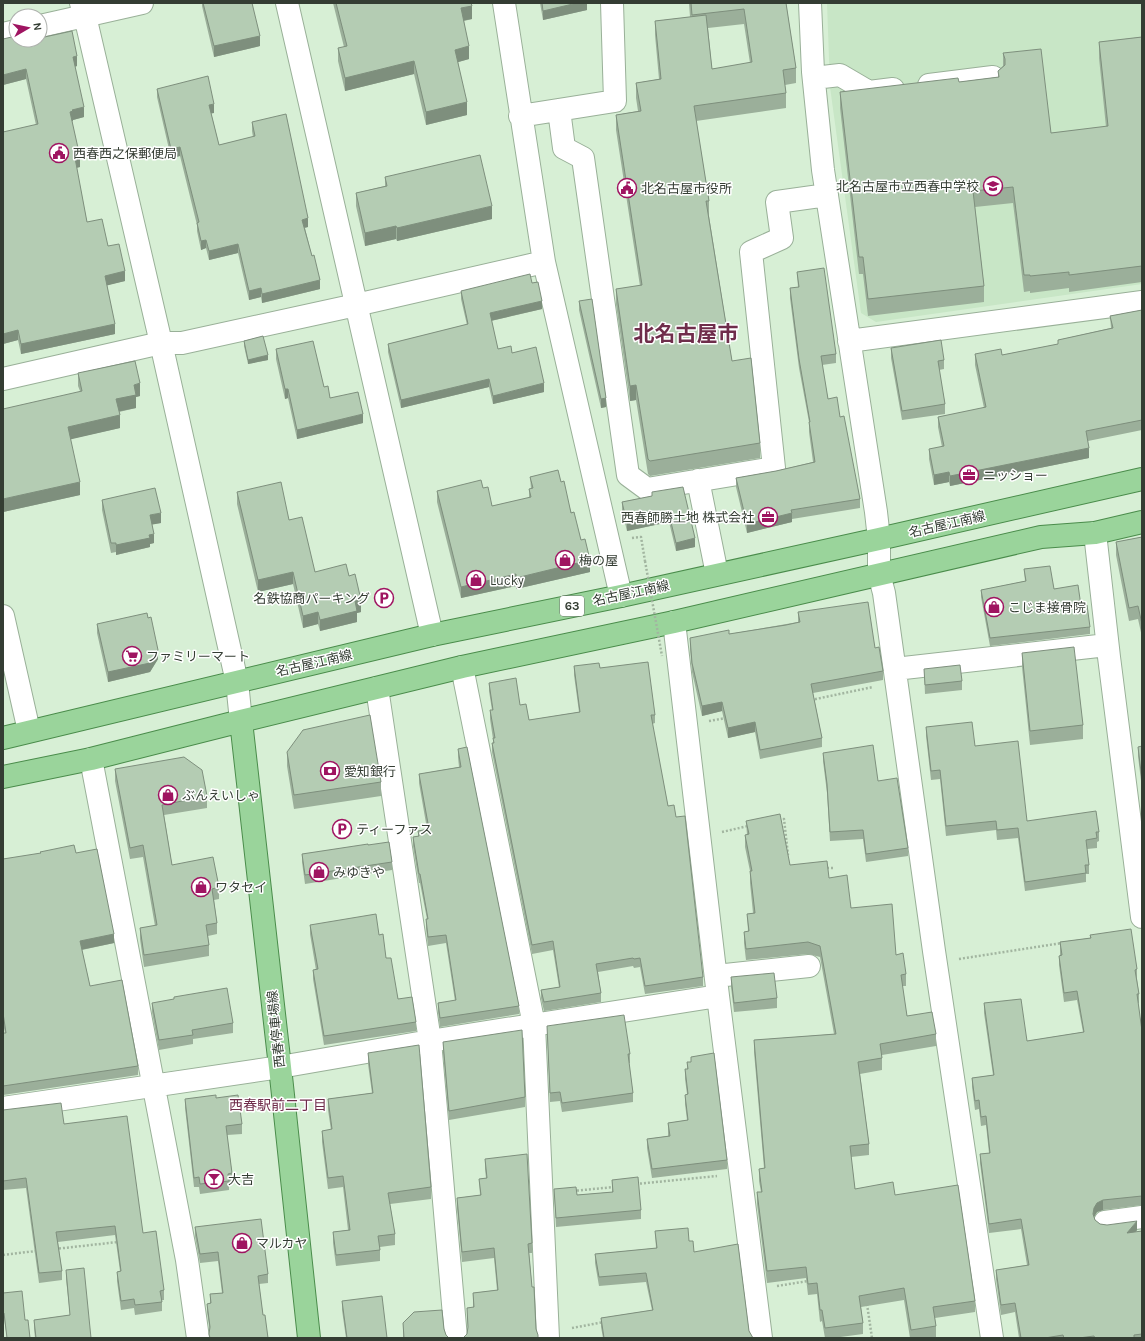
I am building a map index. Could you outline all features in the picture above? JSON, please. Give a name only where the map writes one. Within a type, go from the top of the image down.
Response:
[{"type":"main road","name":"名古屋江南線","points":[[3,738],[432,635],[621,596],[1142,479]]},
{"type":"main road","points":[[3,777],[91,758],[462,667],[674,622],[1040,537],[1095,532],[1142,522]]},
{"type":"main road","name":"西春停車場線","points":[[241,721],[309,1338]]},
{"type":"street","points":[[48,23],[83,9],[142,3]]},
{"type":"street","points":[[287,3],[432,635]]},
{"type":"street","points":[[504,3],[520,116],[544,262],[621,596]]},
{"type":"street","points":[[520,116],[615,101],[612,3]]},
{"type":"street","points":[[810,3],[814,78],[823,170],[880,539],[879,574],[884,594],[936,963],[992,1338]]},
{"type":"street","points":[[83,9],[161,343],[236,682],[241,721]]},
{"type":"street","points":[[814,78],[840,75],[869,92],[993,77]]},
{"type":"street","points":[[559,110],[564,148],[583,158],[628,475],[647,489],[774,468],[751,252],[782,238],[777,202],[827,195]]},
{"type":"street","points":[[3,379],[161,343],[182,343],[544,262]]},
{"type":"street","points":[[849,341],[1142,302]]},
{"type":"street","points":[[698,480],[717,574]]},
{"type":"street","points":[[1095,532],[1107,645],[1142,917]]},
{"type":"street","points":[[3,616],[29,731]]},
{"type":"street","points":[[674,622],[717,986],[761,1338]]},
{"type":"street","points":[[896,676],[1107,645]]},
{"type":"street","points":[[462,667],[534,1025],[548,1335]]},
{"type":"street","points":[[377,688],[430,1041],[456,1338]]},
{"type":"street","points":[[91,758],[187,1260],[198,1338]]},
{"type":"street","points":[[3,1108],[280,1066],[534,1025],[808,966]]},
{"type":"street","points":[[1105,1222],[1142,1217]]},
{"type":"path","points":[[632,538],[641,537],[662,656]]},
{"type":"path","points":[[804,701],[896,676]]},
{"type":"path","points":[[687,726],[734,716]]},
{"type":"path","points":[[776,821],[784,819],[788,856]]},
{"type":"path","points":[[700,837],[753,826]]},
{"type":"path","points":[[827,868],[834,868]]},
{"type":"path","points":[[936,963],[1066,942]]},
{"type":"path","points":[[629,1185],[741,1174]]},
{"type":"path","points":[[542,1194],[621,1186]]},
{"type":"path","points":[[50,1250],[119,1242]]},
{"type":"path","points":[[3,1255],[42,1250]]},
{"type":"path","points":[[755,1289],[808,1281]]},
{"type":"path","points":[[866,1301],[872,1338]]},
{"type":"path","points":[[548,1335],[609,1321]]},
{"type":"shaded area","name":"北名古屋市立西春中学校","points":[[827,3],[1142,3],[1142,284],[876,322],[861,313],[830,87]]},
{"type":"building","points":[[203,3],[252,3],[260,36],[214,46]]},
{"type":"building","points":[[336,3],[471,3],[472,6],[461,8],[469,46],[455,50],[467,102],[426,112],[414,61],[345,78],[338,48],[347,46]]},
{"type":"building","points":[[542,3],[577,3],[543,11]]},
{"type":"building","points":[[691,3],[786,3],[796,68],[783,70],[786,93],[694,106],[709,201],[706,201],[732,361],[751,358],[760,443],[650,461],[648,459],[636,385],[630,386],[616,289],[642,285],[616,115],[641,111],[636,83],[661,79],[655,21],[706,15],[712,69],[752,62],[744,9],[692,15]]},
{"type":"building","points":[[72,31],[77,56],[73,57],[84,107],[72,110],[73,111],[70,112],[80,157],[75,158],[87,222],[102,219],[108,246],[119,244],[125,271],[105,276],[115,324],[21,344],[18,330],[3,334],[3,132],[38,124],[26,69],[3,75],[3,39],[8,38],[8,48],[48,48],[48,36]]},
{"type":"building","name":"北名古屋市立西春中学校","points":[[1142,37],[1142,266],[1069,275],[1069,272],[1030,276],[1024,275],[1013,187],[973,191],[984,286],[868,299],[863,257],[859,257],[840,92],[958,78],[959,82],[999,77],[998,71],[1005,65],[1003,53],[1041,49],[1051,133],[1108,126],[1099,42]]},
{"type":"building","points":[[208,76],[214,104],[209,105],[219,145],[255,136],[252,122],[286,114],[308,218],[302,220],[312,256],[314,255],[320,280],[262,294],[261,288],[249,291],[238,244],[209,251],[206,240],[201,241],[197,223],[199,222],[180,147],[171,149],[157,89]]},
{"type":"building","points":[[480,155],[492,206],[397,228],[396,226],[365,233],[356,193],[387,186],[385,177]]},
{"type":"building","points":[[824,268],[836,354],[821,356],[828,399],[837,397],[840,417],[844,416],[860,499],[791,510],[792,513],[747,524],[736,478],[815,462],[790,288],[799,287],[797,272]]},
{"type":"building","points":[[530,274],[532,283],[538,282],[542,301],[490,313],[498,349],[511,346],[512,353],[536,347],[544,383],[493,396],[489,379],[401,400],[388,344],[468,324],[461,291]]},
{"type":"building","points":[[592,299],[606,398],[601,399],[579,301]]},
{"type":"building","points":[[1142,310],[1142,420],[1086,431],[1089,448],[950,476],[949,472],[934,475],[929,449],[944,446],[938,417],[986,407],[975,354],[1001,349],[1002,355],[1058,344],[1058,340],[1113,328],[1110,316]]},
{"type":"building","points":[[263,336],[268,355],[248,360],[244,341]]},
{"type":"building","points":[[941,340],[944,360],[938,361],[945,404],[902,411],[891,348]]},
{"type":"building","points":[[313,341],[324,387],[328,386],[330,398],[358,392],[363,414],[297,430],[288,389],[285,389],[276,349]]},
{"type":"building","points":[[135,361],[140,383],[134,385],[136,395],[116,399],[120,415],[68,427],[80,482],[3,499],[3,409],[82,391],[78,373]]},
{"type":"building","points":[[558,470],[561,482],[564,481],[571,513],[574,512],[581,540],[585,539],[590,560],[516,578],[516,574],[461,587],[437,491],[481,480],[483,488],[488,487],[492,506],[531,497],[529,489],[533,488],[530,477]]},
{"type":"building","points":[[281,482],[289,520],[302,517],[315,572],[346,564],[349,576],[355,574],[361,600],[355,601],[357,611],[320,620],[318,612],[303,616],[293,572],[258,580],[237,492]]},
{"type":"building","points":[[683,487],[695,538],[676,543],[669,514],[627,523],[622,502],[652,496],[652,492]]},
{"type":"building","points":[[155,488],[161,513],[150,515],[154,534],[149,535],[150,538],[116,545],[116,543],[111,543],[102,500]]},
{"type":"building","points":[[1142,537],[1142,624],[1138,606],[1129,608],[1116,542]]},
{"type":"building","points":[[1050,566],[1054,589],[1078,585],[1081,606],[1087,605],[1090,627],[990,638],[981,590],[1026,581],[1024,569]]},
{"type":"building","points":[[868,602],[875,648],[879,647],[883,671],[811,684],[822,738],[760,750],[755,722],[728,728],[722,702],[702,706],[692,663],[690,638],[729,630],[729,634],[786,625],[800,622],[798,612]]},
{"type":"building","points":[[147,613],[148,618],[151,617],[158,650],[150,663],[108,672],[97,624]]},
{"type":"building","points":[[1074,647],[1083,725],[1030,731],[1022,653]]},
{"type":"building","points":[[648,662],[655,715],[651,715],[668,806],[674,805],[676,817],[685,816],[703,977],[645,986],[640,958],[633,958],[596,964],[601,993],[544,1002],[541,990],[560,987],[553,941],[532,945],[492,743],[494,743],[493,738],[495,738],[490,710],[493,710],[489,683],[516,678],[520,705],[526,704],[529,720],[580,712],[574,666],[599,663],[600,668]]},
{"type":"building","points":[[960,665],[962,681],[925,685],[924,669]]},
{"type":"building","points":[[370,715],[381,782],[294,795],[287,752],[303,730]]},
{"type":"building","points":[[972,722],[975,746],[1018,741],[1027,821],[1096,811],[1099,832],[1096,832],[1097,838],[1086,840],[1089,865],[1085,865],[1086,873],[1025,882],[1018,828],[997,830],[996,821],[946,826],[940,770],[931,771],[926,727]]},
{"type":"building","points":[[873,745],[878,781],[897,778],[908,848],[866,854],[863,830],[830,832],[827,784],[823,753]]},
{"type":"building","points":[[1142,746],[1142,780],[1138,747]]},
{"type":"building","points":[[467,747],[519,1006],[440,1018],[438,1003],[456,1000],[446,935],[428,937],[426,919],[428,919],[413,837],[419,836],[418,831],[429,829],[419,774],[461,767],[458,749]]},
{"type":"building","points":[[184,757],[202,770],[207,796],[162,805],[172,865],[213,857],[219,887],[212,889],[217,923],[206,925],[209,945],[144,955],[140,928],[157,925],[143,845],[130,848],[115,769]]},
{"type":"building","points":[[780,814],[790,865],[827,861],[829,878],[847,875],[851,908],[892,904],[896,955],[903,953],[906,974],[901,975],[907,1016],[932,1012],[936,1034],[880,1044],[882,1058],[858,1062],[869,1144],[850,1146],[855,1189],[893,1182],[895,1195],[958,1185],[975,1301],[933,1307],[936,1326],[911,1330],[904,1288],[859,1296],[863,1323],[825,1328],[822,1310],[820,1310],[817,1283],[808,1284],[806,1267],[767,1271],[757,1192],[762,1192],[759,1169],[765,1168],[754,1040],[836,1034],[820,946],[808,942],[746,949],[744,932],[749,931],[747,914],[755,913],[750,871],[752,871],[745,835],[749,834],[746,821]]},
{"type":"building","points":[[389,842],[392,862],[305,875],[302,854]]},
{"type":"building","points":[[74,845],[76,853],[97,849],[114,934],[80,941],[90,986],[122,980],[138,1066],[3,1086],[3,1033],[6,1033],[3,1013],[3,859],[41,853],[40,852]]},
{"type":"building","points":[[376,914],[379,935],[383,934],[386,958],[391,958],[398,999],[412,997],[416,1022],[324,1036],[313,970],[318,969],[310,925]]},
{"type":"building","points":[[1131,929],[1137,969],[1135,970],[1139,994],[1137,994],[1142,1031],[1142,1196],[1103,1200],[1097,1203],[1093,1214],[1095,1220],[1100,1224],[1107,1225],[1137,1221],[1127,1233],[1142,1231],[1142,1334],[1134,1335],[1134,1338],[1095,1338],[1094,1336],[1064,1338],[1063,1335],[1045,1338],[1021,1338],[1015,1303],[1001,1305],[996,1270],[1029,1265],[1021,1219],[989,1224],[980,1154],[990,1153],[986,1116],[981,1117],[979,1100],[975,1101],[972,1078],[994,1075],[984,1003],[1021,999],[1027,1041],[1084,1032],[1077,991],[1064,993],[1059,956],[1062,955],[1060,942],[1091,938],[1090,935]]},
{"type":"building","points":[[774,973],[777,998],[734,1003],[731,977]]},
{"type":"building","points":[[227,988],[233,1023],[192,1030],[193,1035],[159,1040],[152,1003],[174,999],[174,997]]},
{"type":"building","points":[[624,1015],[630,1054],[628,1054],[633,1093],[562,1103],[560,1092],[550,1093],[547,1026]]},
{"type":"building","points":[[522,1030],[525,1097],[449,1111],[443,1042]]},
{"type":"building","points":[[419,1045],[431,1187],[388,1193],[395,1234],[378,1236],[380,1250],[336,1255],[333,1232],[350,1230],[343,1176],[328,1178],[322,1131],[332,1129],[328,1099],[373,1093],[368,1053]]},
{"type":"building","points":[[714,1053],[727,1160],[652,1169],[647,1139],[670,1136],[668,1123],[688,1120],[685,1095],[688,1094],[685,1069],[688,1069],[687,1062],[691,1062],[691,1057]]},
{"type":"building","points":[[216,1095],[216,1098],[238,1095],[242,1124],[226,1126],[232,1173],[228,1174],[229,1181],[200,1184],[199,1177],[194,1178],[185,1099]]},
{"type":"building","points":[[61,1103],[64,1124],[127,1116],[143,1233],[156,1231],[164,1290],[160,1291],[162,1302],[135,1305],[134,1299],[121,1301],[117,1272],[121,1271],[115,1226],[56,1232],[62,1271],[39,1273],[26,1178],[3,1181],[3,1110]]},
{"type":"building","points":[[527,1154],[532,1243],[528,1244],[532,1287],[534,1287],[536,1329],[538,1338],[463,1338],[467,1334],[468,1327],[467,1308],[474,1307],[473,1293],[498,1290],[494,1248],[462,1252],[457,1198],[481,1195],[479,1179],[487,1178],[485,1159]]},
{"type":"building","points":[[638,1177],[641,1210],[556,1218],[554,1189],[576,1187],[577,1195],[613,1192],[612,1180]]},
{"type":"building","points":[[261,1219],[268,1274],[258,1276],[263,1315],[265,1315],[268,1338],[210,1338],[207,1304],[211,1303],[210,1294],[223,1293],[218,1252],[200,1254],[195,1227]]},
{"type":"building","points":[[688,1228],[689,1241],[693,1241],[694,1252],[738,1244],[749,1331],[753,1338],[604,1338],[601,1318],[653,1310],[646,1273],[599,1277],[595,1254],[657,1248],[655,1231]]},
{"type":"building","points":[[84,1268],[91,1338],[36,1338],[34,1320],[70,1315],[66,1270]]},
{"type":"building","points":[[22,1291],[25,1320],[28,1320],[30,1338],[7,1338],[3,1313],[3,1293]]},
{"type":"building","points":[[382,1296],[387,1338],[347,1338],[342,1301]]},
{"type":"building","points":[[442,1310],[444,1329],[449,1338],[404,1338],[403,1323],[414,1312]]},
{"type":"place","name":"西春西之保郵便局","points":[[59,153]]},
{"type":"place","name":"北名古屋市立西春中学校","points":[[993,186]]},
{"type":"place","name":"北名古屋市役所","points":[[627,188]]},
{"type":"place","name":"ニッショー","points":[[969,475]]},
{"type":"place","name":"西春師勝土地 株式会社","points":[[768,517]]},
{"type":"place","name":"梅の屋","points":[[565,560]]},
{"type":"place","name":"Lucky","points":[[476,580]]},
{"type":"place","name":"名鉄協商パーキング","points":[[384,598]]},
{"type":"place","name":"こじま接骨院","points":[[994,607]]},
{"type":"place","name":"ファミリーマート","points":[[132,656]]},
{"type":"place","name":"愛知銀行","points":[[330,771]]},
{"type":"place","name":"ぶんえいしゃ","points":[[168,795]]},
{"type":"place","name":"ティーファス","points":[[342,829]]},
{"type":"place","name":"みゆきや","points":[[319,872]]},
{"type":"place","name":"ワタセイ","points":[[201,887]]},
{"type":"place","name":"大吉","points":[[214,1179]]},
{"type":"place","name":"マルカヤ","points":[[242,1243]]},
{"type":"district","name":"北名古屋市","points":[[686,334]]},
{"type":"district","name":"西春駅前二丁目","points":[[278,1105]]}]
